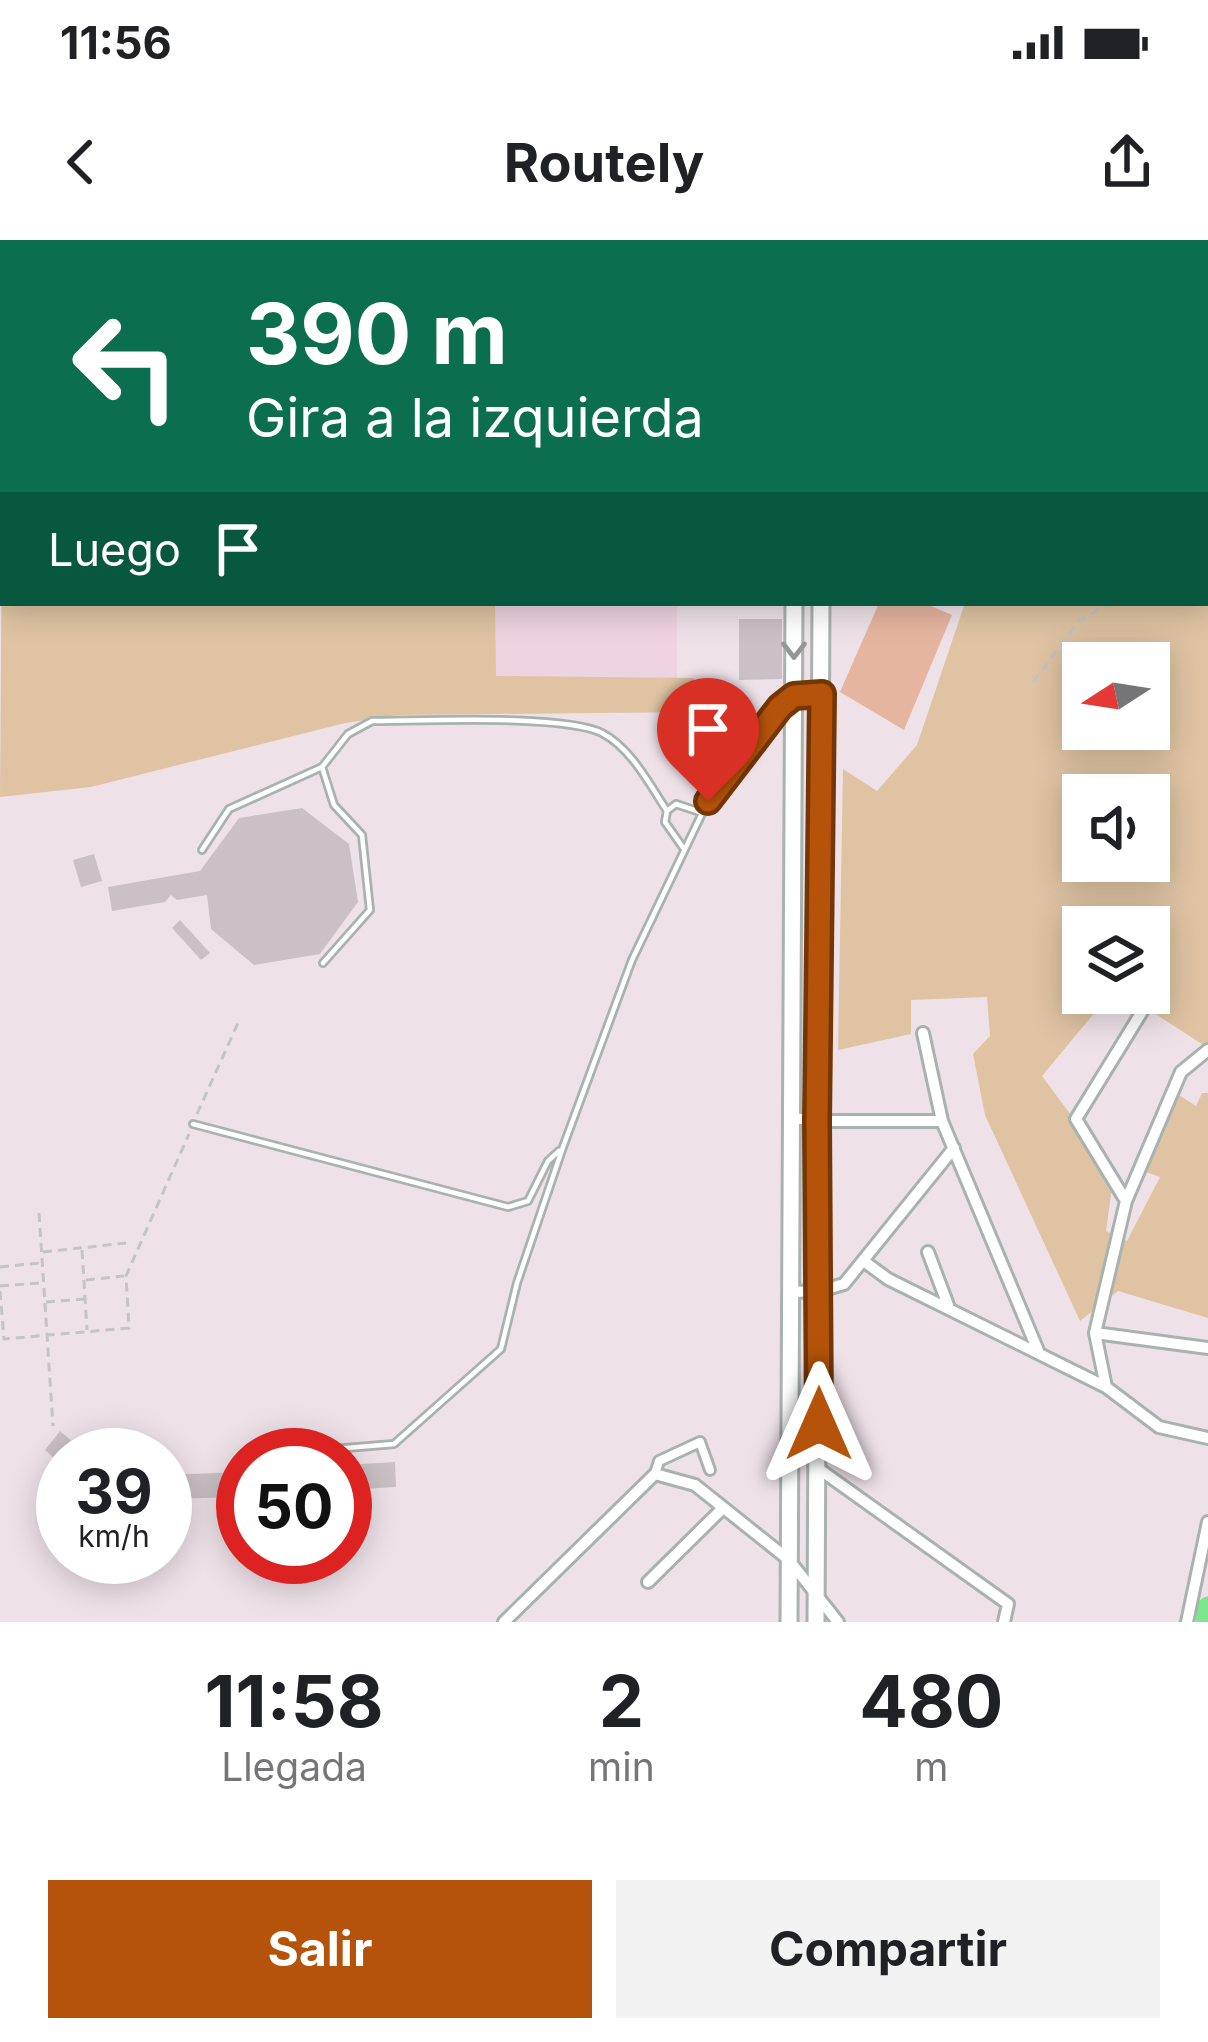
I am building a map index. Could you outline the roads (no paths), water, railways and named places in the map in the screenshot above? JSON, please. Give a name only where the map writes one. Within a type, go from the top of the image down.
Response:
[{"type":"main road","points":[[789,1622],[794,606]]},
{"type":"main road","points":[[815,1622],[821,606]]},
{"type":"street","points":[[1126,1201],[1076,1120],[1141,1014]]},
{"type":"street","points":[[923,1033],[942,1121],[1039,1353]]},
{"type":"street","points":[[1106,1387],[1095,1333],[1126,1201],[1180,1072],[1208,1050]]},
{"type":"street","points":[[794,1118],[942,1121]]},
{"type":"street","points":[[792,1292],[844,1284],[954,1148]]},
{"type":"street","points":[[928,1252],[948,1305]]},
{"type":"street","points":[[865,1262],[888,1279],[1106,1387],[1160,1426],[1208,1438]]},
{"type":"street","points":[[1095,1333],[1208,1348]]},
{"type":"street","points":[[504,1622],[655,1474],[659,1461],[700,1442],[710,1470]]},
{"type":"street","points":[[819,1468],[1008,1604],[1004,1622]]},
{"type":"street","points":[[655,1474],[695,1485],[790,1560],[838,1622]]},
{"type":"street","points":[[648,1582],[723,1508]]},
{"type":"street","points":[[1187,1622],[1208,1522]]},
{"type":"lane","points":[[372,1446],[394,1444],[501,1349],[563,1147],[632,960],[703,813],[780,707],[794,696],[822,694]]},
{"type":"lane","points":[[202,850],[229,809],[322,767],[347,734],[372,721],[564,724],[600,732],[618,744],[667,811]]},
{"type":"lane","points":[[322,767],[334,806],[362,835],[370,910],[323,963]]},
{"type":"lane","points":[[685,850],[665,822],[667,811],[676,804],[703,813]]},
{"type":"lane","points":[[193,1124],[508,1207],[528,1201],[548,1161],[563,1147]]},
{"type":"waterway","points":[[1206,1622],[1208,1607]]}]
